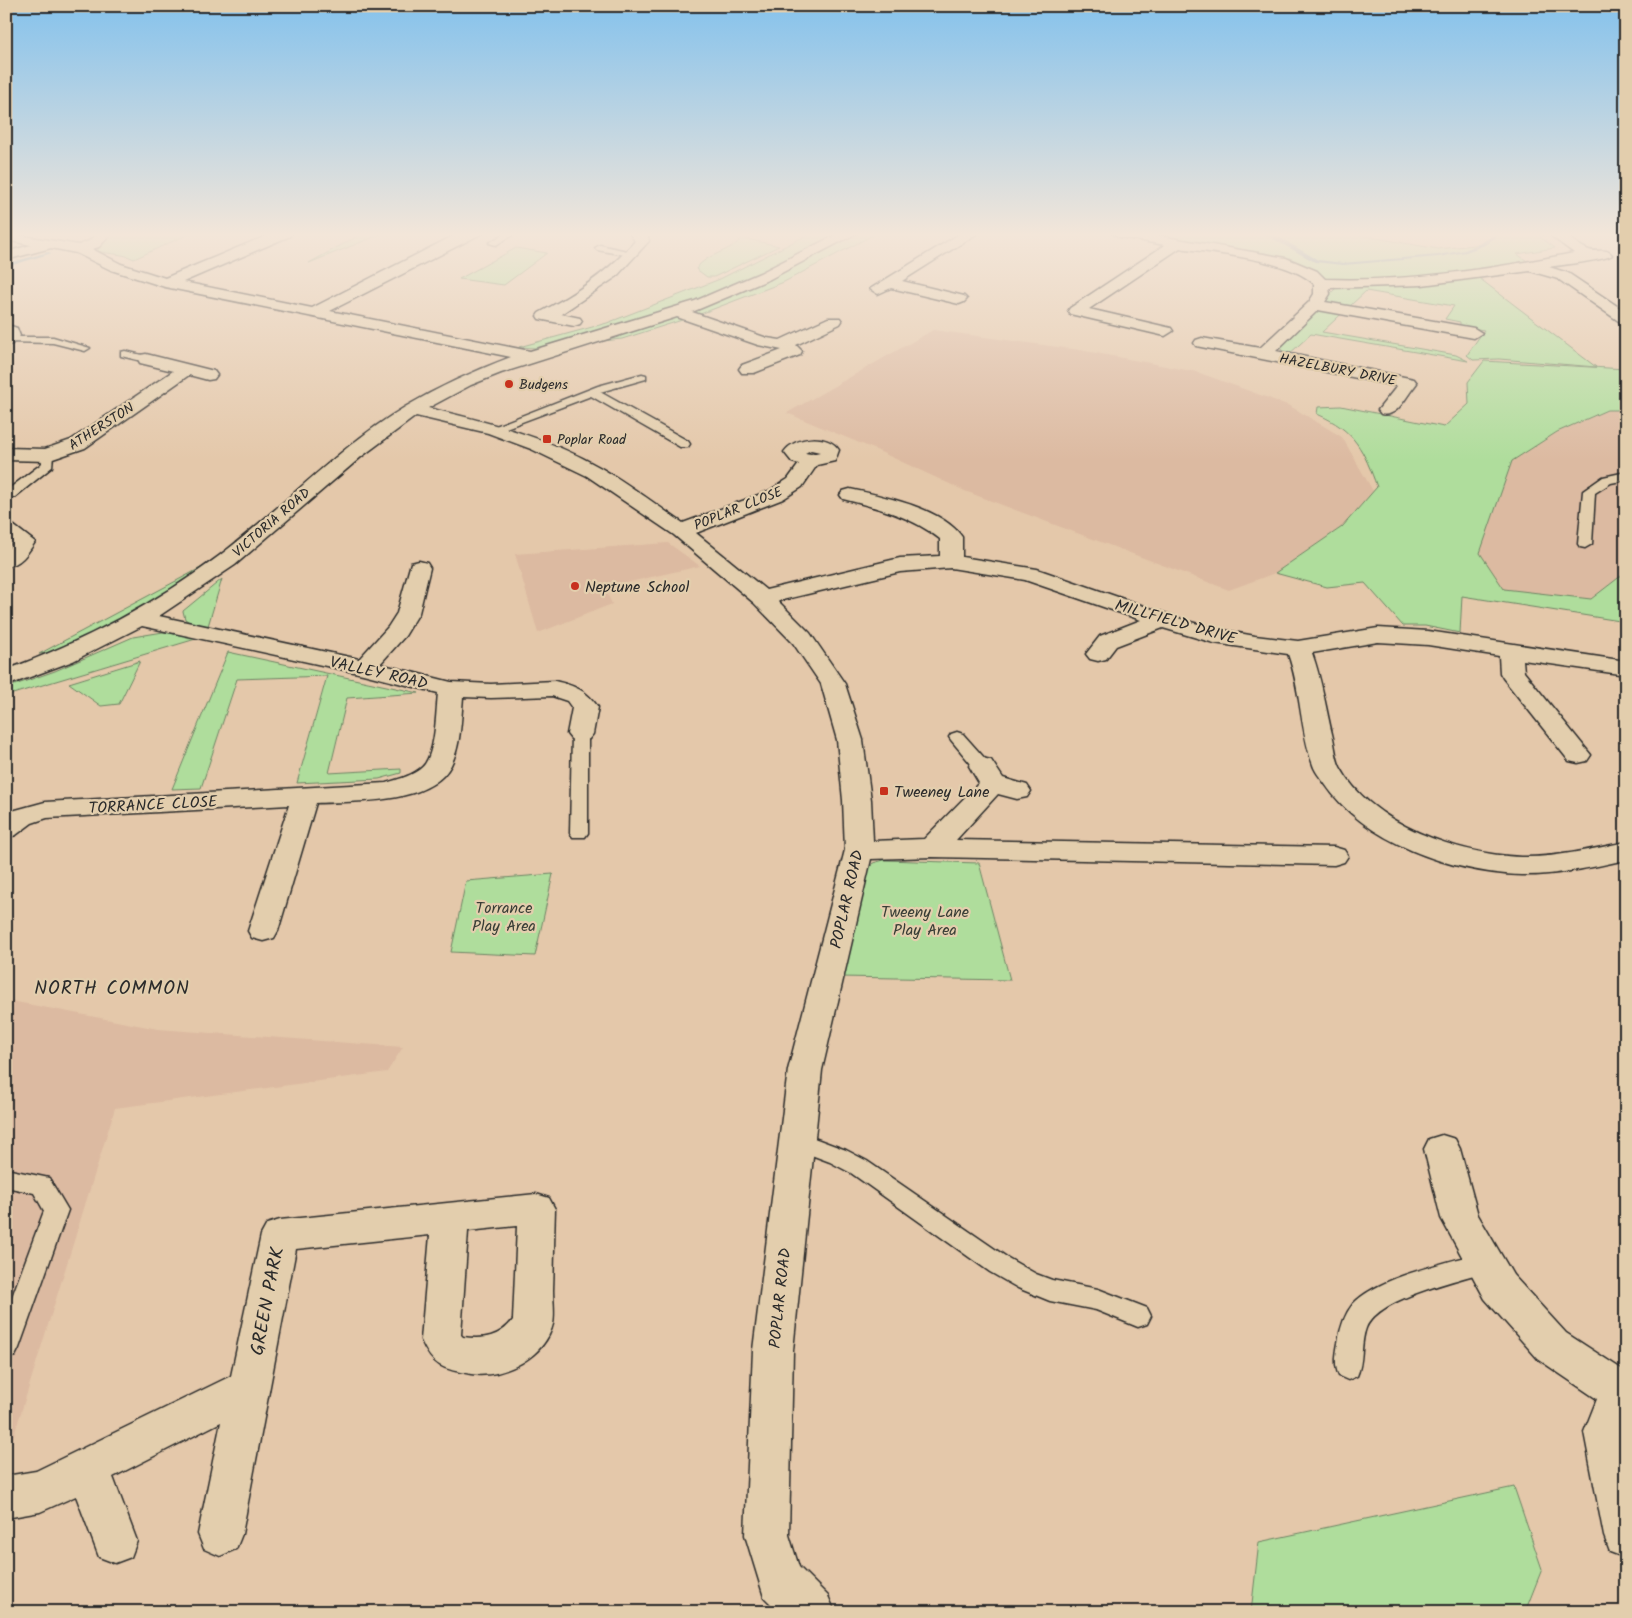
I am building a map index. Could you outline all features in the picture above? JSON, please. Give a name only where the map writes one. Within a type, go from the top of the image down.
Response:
[{"type":"street","points":[[292,309],[530,356]]},
{"type":"street","points":[[314,313],[323,309]]},
{"type":"street","points":[[558,309],[545,316],[574,321]]},
{"type":"street","name":"VICTORIA ROAD","points":[[11,670],[89,646],[141,619],[186,590],[229,558],[340,464],[412,410],[460,384],[498,367],[530,356],[686,309]]},
{"type":"street","points":[[1080,309],[1076,311],[1164,331]]},
{"type":"street","name":"HAZELBURY DRIVE","points":[[1264,354],[1311,309]]},
{"type":"street","points":[[1340,309],[1451,324],[1474,333]]},
{"type":"street","points":[[1611,309],[1624,317]]},
{"type":"street","points":[[677,312],[764,342],[782,345],[794,351],[748,369]]},
{"type":"street","points":[[782,345],[834,321]]},
{"type":"street","name":"HAZELBURY DRIVE","points":[[1202,343],[1408,384],[1387,410]]},
{"type":"street","points":[[146,359],[208,374]]},
{"type":"street","name":"ATHERSTON","points":[[6,454],[24,456],[47,455],[78,444],[186,369]]},
{"type":"street","name":"POPLAR ROAD","points":[[412,410],[494,429],[538,445],[594,472],[682,531],[762,598],[802,638],[834,684],[850,740],[857,800],[859,850],[805,1070],[773,1350],[766,1535],[780,1581],[812,1612]]},
{"type":"street","name":"POPLAR CLOSE","points":[[682,531],[776,495],[795,483],[811,460]]},
{"type":"street","points":[[850,495],[880,500],[936,524],[951,537],[951,562]]},
{"type":"street","points":[[6,529],[24,542],[17,553],[6,560]]},
{"type":"street","name":"MILLFIELD DRIVE","points":[[762,598],[900,566],[951,562],[1029,574],[1214,636],[1298,648],[1378,635],[1428,638],[1626,668]]},
{"type":"street","points":[[364,667],[397,631],[408,613],[420,568]]},
{"type":"street","name":"VALLEY ROAD","points":[[141,619],[364,667],[451,689],[491,691],[555,688],[576,696],[585,707],[580,734]]},
{"type":"street","points":[[1098,654],[1108,641],[1163,620]]},
{"type":"street","points":[[1298,648],[1303,662],[1326,766],[1346,795],[1380,823],[1419,843],[1475,862],[1522,866],[1579,861],[1626,851]]},
{"type":"street","points":[[1511,651],[1512,672],[1578,755]]},
{"type":"street","name":"TORRANCE CLOSE","points":[[6,830],[22,817],[45,810],[388,791],[414,783],[435,770],[442,755],[451,689]]},
{"type":"street","points":[[932,848],[968,822],[998,780]]},
{"type":"street","points":[[263,931],[305,796]]},
{"type":"street","points":[[859,850],[932,848],[1334,856]]},
{"type":"street","points":[[1442,1149],[1460,1218],[1498,1287],[1552,1346],[1624,1392],[1605,1432],[1626,1536]]},
{"type":"street","name":"GREEN PARK","points":[[220,1534],[280,1235],[450,1218]]},
{"type":"street","points":[[6,1498],[40,1491],[249,1388]]},
{"type":"street","points":[[87,1467],[115,1541]]},
{"type":"lane","points":[[9,337],[53,340],[85,348]]},
{"type":"lane","points":[[125,354],[146,359]]},
{"type":"lane","points":[[494,429],[593,394],[602,388],[642,377]]},
{"type":"lane","points":[[593,394],[684,444]]},
{"type":"lane","points":[[10,494],[48,464],[47,455]]},
{"type":"lane","points":[[1585,544],[1589,491],[1607,480],[1626,476]]},
{"type":"lane","points":[[579,833],[580,734]]},
{"type":"lane","points":[[957,738],[998,780]]},
{"type":"lane","points":[[798,1141],[838,1156],[859,1167],[999,1265],[1027,1281],[1050,1290],[1098,1300],[1138,1316]]},
{"type":"lane","points":[[6,1178],[41,1185],[56,1210],[6,1348]]},
{"type":"lane","points":[[1348,1368],[1355,1321],[1368,1307],[1403,1285],[1484,1262]]},
{"type":"shaded area","points":[[933,330],[1080,350],[1197,372],[1290,406],[1342,437],[1373,491],[1342,527],[1275,573],[1229,590],[965,491],[874,449],[787,413]]},
{"type":"shaded area","points":[[1607,410],[1626,410],[1626,572],[1591,599],[1504,589],[1480,553],[1512,461],[1557,432]]},
{"type":"shaded area","name":"Neptune School","points":[[668,543],[700,566],[625,583],[627,589],[607,593],[612,604],[538,633],[515,554]]},
{"type":"shaded area","points":[[6,1000],[158,1029],[403,1047],[387,1072],[115,1108],[6,1461]]},
{"type":"green space","points":[[644,309],[715,309],[622,339],[536,348],[519,347],[607,323]]},
{"type":"green space","points":[[1316,309],[1347,309],[1322,332],[1456,355],[1468,361],[1311,334],[1287,356],[1279,347]]},
{"type":"green space","points":[[1452,309],[1519,309],[1596,367],[1499,359],[1473,360],[1467,355],[1484,330],[1460,326],[1460,322],[1445,319]]},
{"type":"green space","points":[[1484,361],[1626,369],[1626,410],[1607,410],[1557,432],[1512,461],[1480,553],[1504,589],[1591,599],[1626,572],[1626,611],[1620,621],[1462,596],[1460,633],[1425,626],[1403,626],[1365,583],[1327,587],[1275,573],[1342,527],[1377,487],[1362,452],[1356,443],[1341,427],[1317,414],[1318,407],[1341,406],[1444,427],[1469,404],[1468,382]]},
{"type":"green space","points":[[208,564],[152,605],[60,651],[39,654]]},
{"type":"green space","points":[[222,579],[208,626],[191,623],[185,619],[183,611]]},
{"type":"green space","points":[[163,632],[199,638],[6,696],[6,688],[55,671],[133,637]]},
{"type":"green space","points":[[228,652],[419,693],[347,698],[329,773],[401,769],[401,773],[379,779],[297,783],[327,676],[237,679],[201,788],[172,789]]},
{"type":"green space","points":[[140,661],[119,704],[101,706],[69,683]]},
{"type":"green space","name":"Tweeny Lane Play Area","points":[[884,860],[979,863],[1010,980],[840,977],[869,869],[873,863]]},
{"type":"green space","name":"Torrance Play Area","points":[[553,874],[535,956],[451,952],[466,881]]},
{"type":"green space","points":[[1514,1487],[1542,1569],[1525,1612],[1251,1612],[1259,1542]]},
{"type":"place","name":"Budgens","points":[[509,384]]},
{"type":"place","name":"Poplar Road","points":[[547,439]]},
{"type":"place","name":"Neptune School","points":[[575,586]]},
{"type":"place","name":"Tweeney Lane","points":[[884,791]]},
{"type":"district","name":"NORTH COMMON","points":[[112,987]]}]
